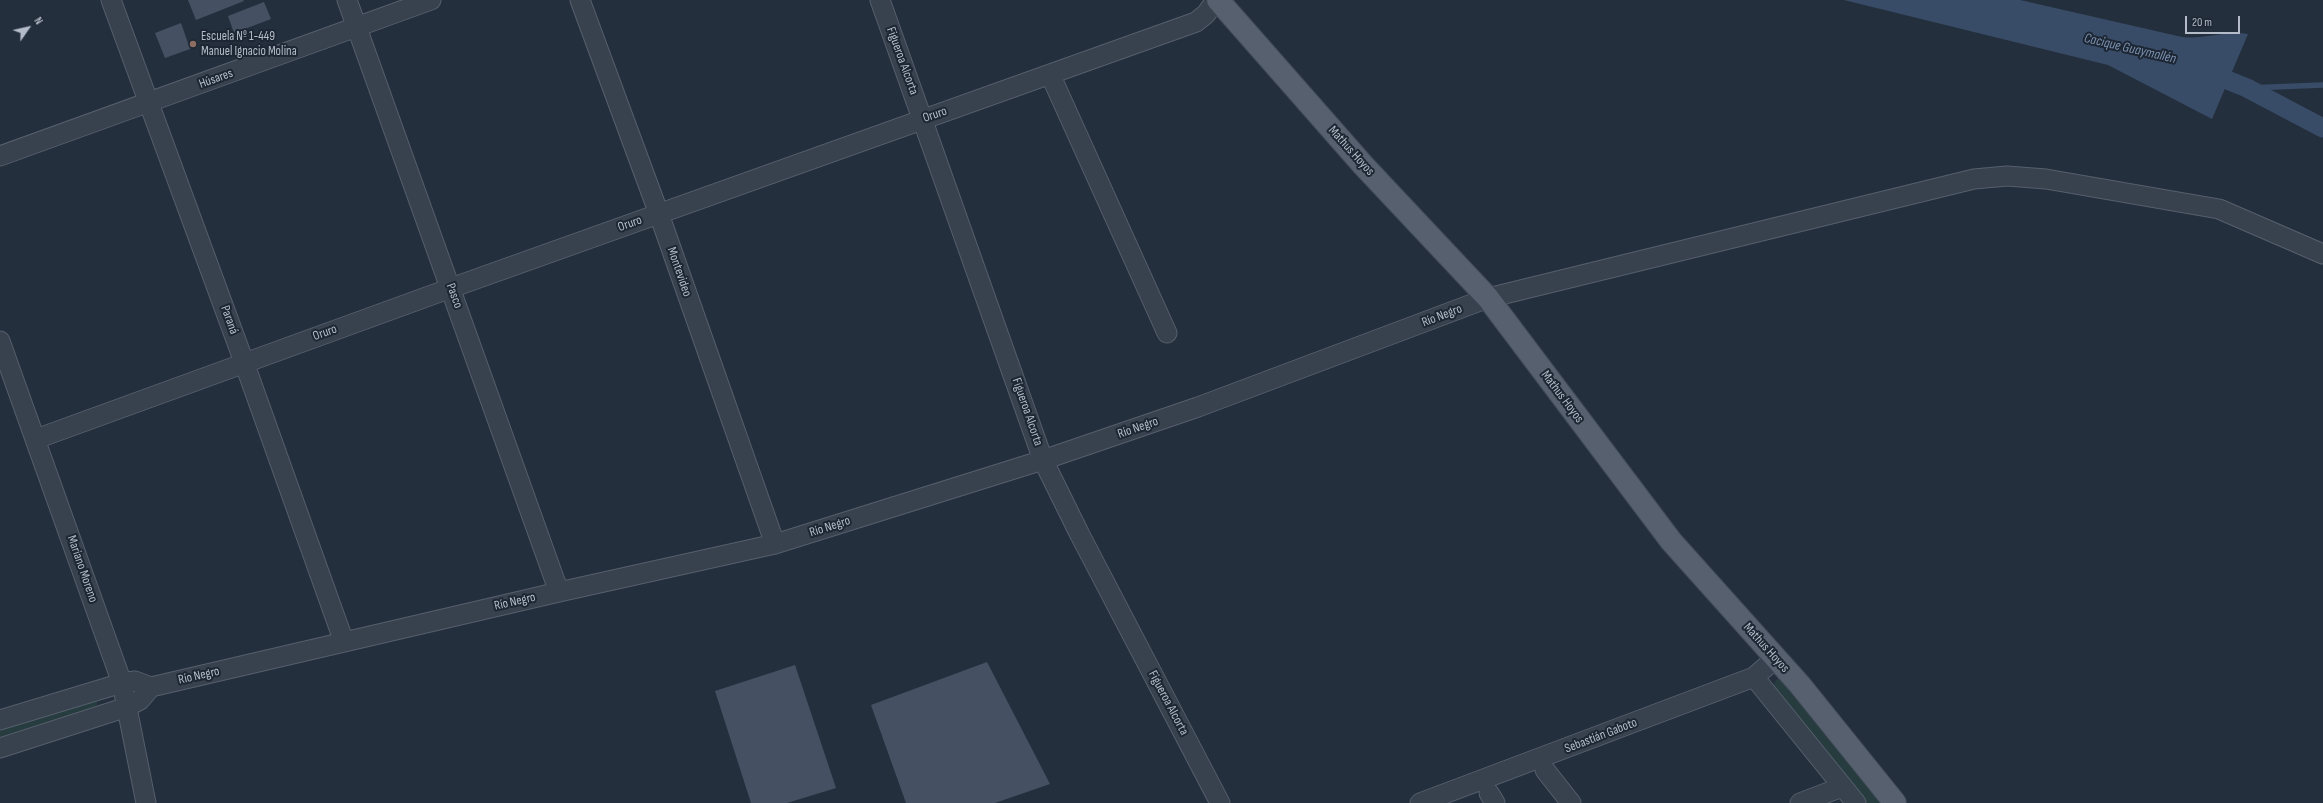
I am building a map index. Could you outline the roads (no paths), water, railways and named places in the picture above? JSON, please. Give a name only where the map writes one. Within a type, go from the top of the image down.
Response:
[{"type":"main road","name":"Mathus Hoyos","points":[[1217,0],[1363,165],[1488,298],[1671,540],[1776,658],[1895,803]]},
{"type":"street","name":"Paraná","points":[[111,0],[244,362],[344,642]]},
{"type":"street","name":"Pasco","points":[[347,0],[559,592]]},
{"type":"street","name":"Húsares","points":[[0,156],[148,104],[432,0]]},
{"type":"street","name":"Montevideo","points":[[580,0],[659,214],[775,544]]},
{"type":"street","name":"Figueroa Alcorta","points":[[880,0],[1044,460],[1080,534],[1220,803]]},
{"type":"street","name":"Oruro","points":[[36,439],[244,362],[1196,22],[1206,14],[1217,0]]},
{"type":"street","points":[[1050,74],[1167,333]]},
{"type":"street","name":"Río Negro","points":[[0,720],[122,683],[135,681],[151,687],[559,592],[775,544],[1044,460],[1198,407],[1488,298],[1966,181],[2007,176],[2046,179],[2219,208],[2323,254]]},
{"type":"street","name":"Mariano Moreno","points":[[0,341],[122,683],[146,803]]},
{"type":"street","name":"Sebastián Gaboto","points":[[1420,803],[1754,677],[1776,658]]},
{"type":"street","points":[[1754,677],[1856,803]]},
{"type":"street","points":[[0,748],[127,707],[140,700],[151,687]]},
{"type":"street","points":[[1545,770],[1571,803]]},
{"type":"street","points":[[1800,803],[1842,787]]},
{"type":"water","points":[[1844,0],[2020,0],[2182,37],[2190,38],[2232,33],[2248,34],[2212,119],[2108,65]]},
{"type":"waterway","name":"Cacique Guaymallén","points":[[2205,71],[2247,88],[2323,128]]},
{"type":"waterway","points":[[2247,88],[2323,85]]},
{"type":"place","name":"Escuela Nº 1-449 Manuel Ignacio Molina","points":[[193,44]]}]
